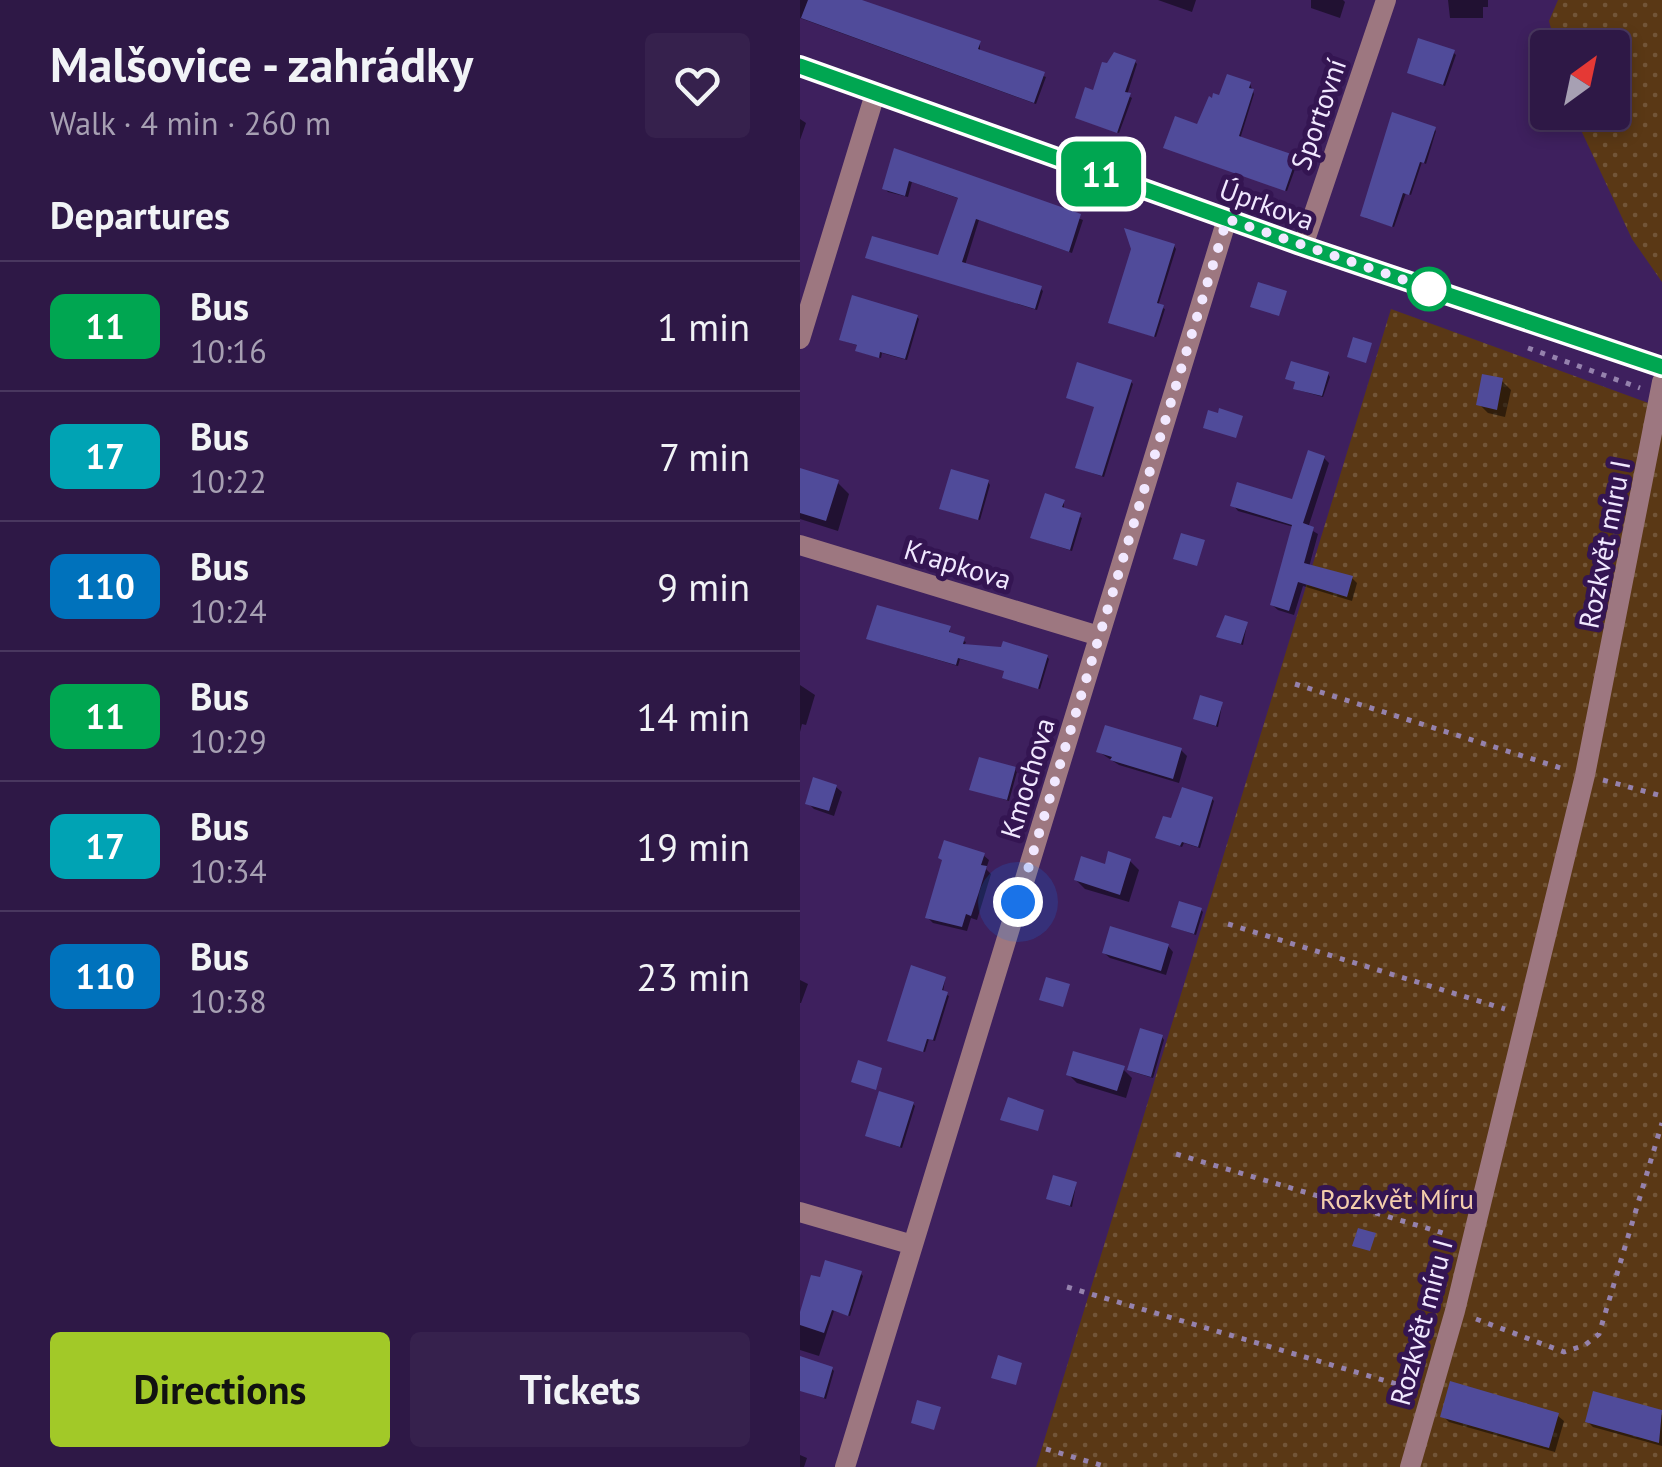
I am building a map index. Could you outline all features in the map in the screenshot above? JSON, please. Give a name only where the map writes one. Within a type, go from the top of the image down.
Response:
[{"type":"street","name":"Sportovní","points":[[1303,246],[1386,0]]},
{"type":"street","name":"Úprkova","points":[[800,66],[1303,246],[1662,368]]},
{"type":"street","points":[[800,338],[875,94]]},
{"type":"street","name":"Kmochova","points":[[845,1467],[1227,219]]},
{"type":"street","name":"Rozkvět míru I","points":[[1410,1467],[1455,1311],[1585,775],[1662,382]]},
{"type":"street","name":"Krapkova","points":[[800,545],[1099,636]]},
{"type":"street","points":[[800,1212],[913,1245]]},
{"type":"path","points":[[1295,684],[1662,796]]},
{"type":"path","points":[[1228,924],[1527,1016]]},
{"type":"path","points":[[1455,1311],[1564,1352],[1599,1334],[1662,1123]]},
{"type":"path","points":[[1176,1154],[1472,1242]]},
{"type":"path","points":[[1068,1286],[1431,1394]]},
{"type":"path","points":[[1046,1449],[1108,1467]]},
{"type":"green space","points":[[1558,0],[1662,0],[1662,282],[1632,239],[1581,130],[1630,130],[1630,30],[1551,30],[1549,21]]},
{"type":"green space","name":"Rozkvět Míru","points":[[1391,309],[1662,408],[1662,1467],[1036,1467]]},
{"type":"building","points":[[808,0],[862,0],[981,41],[978,49],[1045,72],[1034,103],[801,18]]},
{"type":"building","points":[[1418,38],[1455,50],[1443,85],[1407,73]]},
{"type":"building","points":[[1114,52],[1136,60],[1125,92],[1131,93],[1117,133],[1075,118],[1085,87],[1093,90],[1102,62],[1107,63]]},
{"type":"building","points":[[1227,74],[1251,82],[1249,88],[1254,89],[1239,136],[1297,156],[1285,191],[1163,148],[1175,116],[1197,124],[1209,96],[1219,95]]},
{"type":"building","points":[[1392,112],[1436,127],[1409,195],[1403,193],[1392,227],[1360,216]]},
{"type":"building","points":[[894,148],[1081,214],[1069,252],[976,219],[962,262],[1042,286],[1035,309],[865,258],[872,236],[938,255],[958,198],[909,181],[905,196],[882,189]]},
{"type":"building","points":[[1124,228],[1175,244],[1157,303],[1164,305],[1154,337],[1108,323],[1131,249]]},
{"type":"building","points":[[1258,282],[1287,291],[1279,316],[1250,307]]},
{"type":"building","points":[[852,295],[918,315],[905,359],[880,352],[879,358],[855,351],[857,345],[839,340]]},
{"type":"building","points":[[1353,337],[1372,343],[1366,363],[1347,357]]},
{"type":"building","points":[[1291,361],[1329,372],[1322,396],[1293,389],[1295,382],[1285,379]]},
{"type":"building","points":[[1077,362],[1132,380],[1102,476],[1075,468],[1094,407],[1066,398]]},
{"type":"building","points":[[1482,374],[1503,378],[1497,410],[1476,405]]},
{"type":"building","points":[[1219,408],[1243,416],[1236,438],[1203,428],[1208,410],[1218,413]]},
{"type":"building","points":[[1308,450],[1325,456],[1303,523],[1314,527],[1304,563],[1353,576],[1347,597],[1298,582],[1289,611],[1270,605],[1292,525],[1230,506],[1237,482],[1292,499]]},
{"type":"building","points":[[800,468],[839,480],[826,521],[800,513]]},
{"type":"building","points":[[951,469],[989,480],[978,520],[939,509]]},
{"type":"building","points":[[1045,493],[1065,500],[1062,507],[1081,513],[1070,550],[1030,538]]},
{"type":"building","points":[[1181,533],[1205,540],[1197,566],[1173,559]]},
{"type":"building","points":[[877,605],[951,626],[949,632],[965,637],[963,644],[1001,647],[1003,641],[1048,655],[1038,689],[1002,678],[1004,671],[958,658],[956,665],[866,639]]},
{"type":"building","points":[[1225,615],[1248,622],[1241,644],[1216,637]]},
{"type":"building","points":[[1200,695],[1223,702],[1216,726],[1193,719]]},
{"type":"building","points":[[1105,725],[1182,748],[1173,779],[1096,752]]},
{"type":"building","points":[[979,757],[1016,767],[1007,800],[969,790]]},
{"type":"building","points":[[813,777],[837,785],[829,811],[805,804]]},
{"type":"building","points":[[1182,787],[1213,797],[1198,847],[1155,838],[1163,816],[1171,818]]},
{"type":"building","points":[[944,840],[985,853],[981,865],[987,866],[979,892],[971,916],[966,914],[962,927],[925,918]]},
{"type":"building","points":[[1108,851],[1131,859],[1120,895],[1074,880],[1081,856],[1105,864]]},
{"type":"building","points":[[1179,901],[1202,908],[1194,934],[1171,927]]},
{"type":"building","points":[[1110,926],[1169,944],[1161,971],[1102,953]]},
{"type":"building","points":[[911,965],[946,977],[942,990],[948,992],[933,1040],[927,1039],[923,1052],[887,1041]]},
{"type":"building","points":[[1046,977],[1070,984],[1063,1007],[1039,1000]]},
{"type":"building","points":[[1140,1028],[1163,1035],[1151,1077],[1127,1070]]},
{"type":"building","points":[[1073,1051],[1125,1066],[1117,1091],[1066,1075]]},
{"type":"building","points":[[858,1060],[882,1068],[876,1090],[851,1082]]},
{"type":"building","points":[[879,1091],[914,1102],[900,1147],[865,1136]]},
{"type":"building","points":[[1008,1097],[1044,1110],[1038,1131],[1000,1120]]},
{"type":"building","points":[[1053,1175],[1077,1182],[1070,1206],[1046,1199]]},
{"type":"building","points":[[1358,1228],[1376,1233],[1370,1251],[1352,1246]]},
{"type":"building","points":[[825,1260],[862,1271],[848,1316],[832,1310],[824,1333],[800,1325],[800,1312],[811,1275],[820,1277]]},
{"type":"building","points":[[998,1355],[1022,1363],[1016,1385],[991,1378]]},
{"type":"building","points":[[800,1356],[833,1367],[824,1398],[800,1391]]},
{"type":"building","points":[[1450,1381],[1559,1413],[1549,1448],[1440,1417]]},
{"type":"building","points":[[1593,1391],[1662,1410],[1659,1443],[1585,1422]]},
{"type":"building","points":[[917,1400],[941,1407],[934,1430],[911,1423]]},
{"type":"bus line","name":"11","points":[[800,66],[1303,246],[1662,367]]},
{"type":"route","points":[[1018,902],[1227,219],[1445,294],[1429,289]]}]
